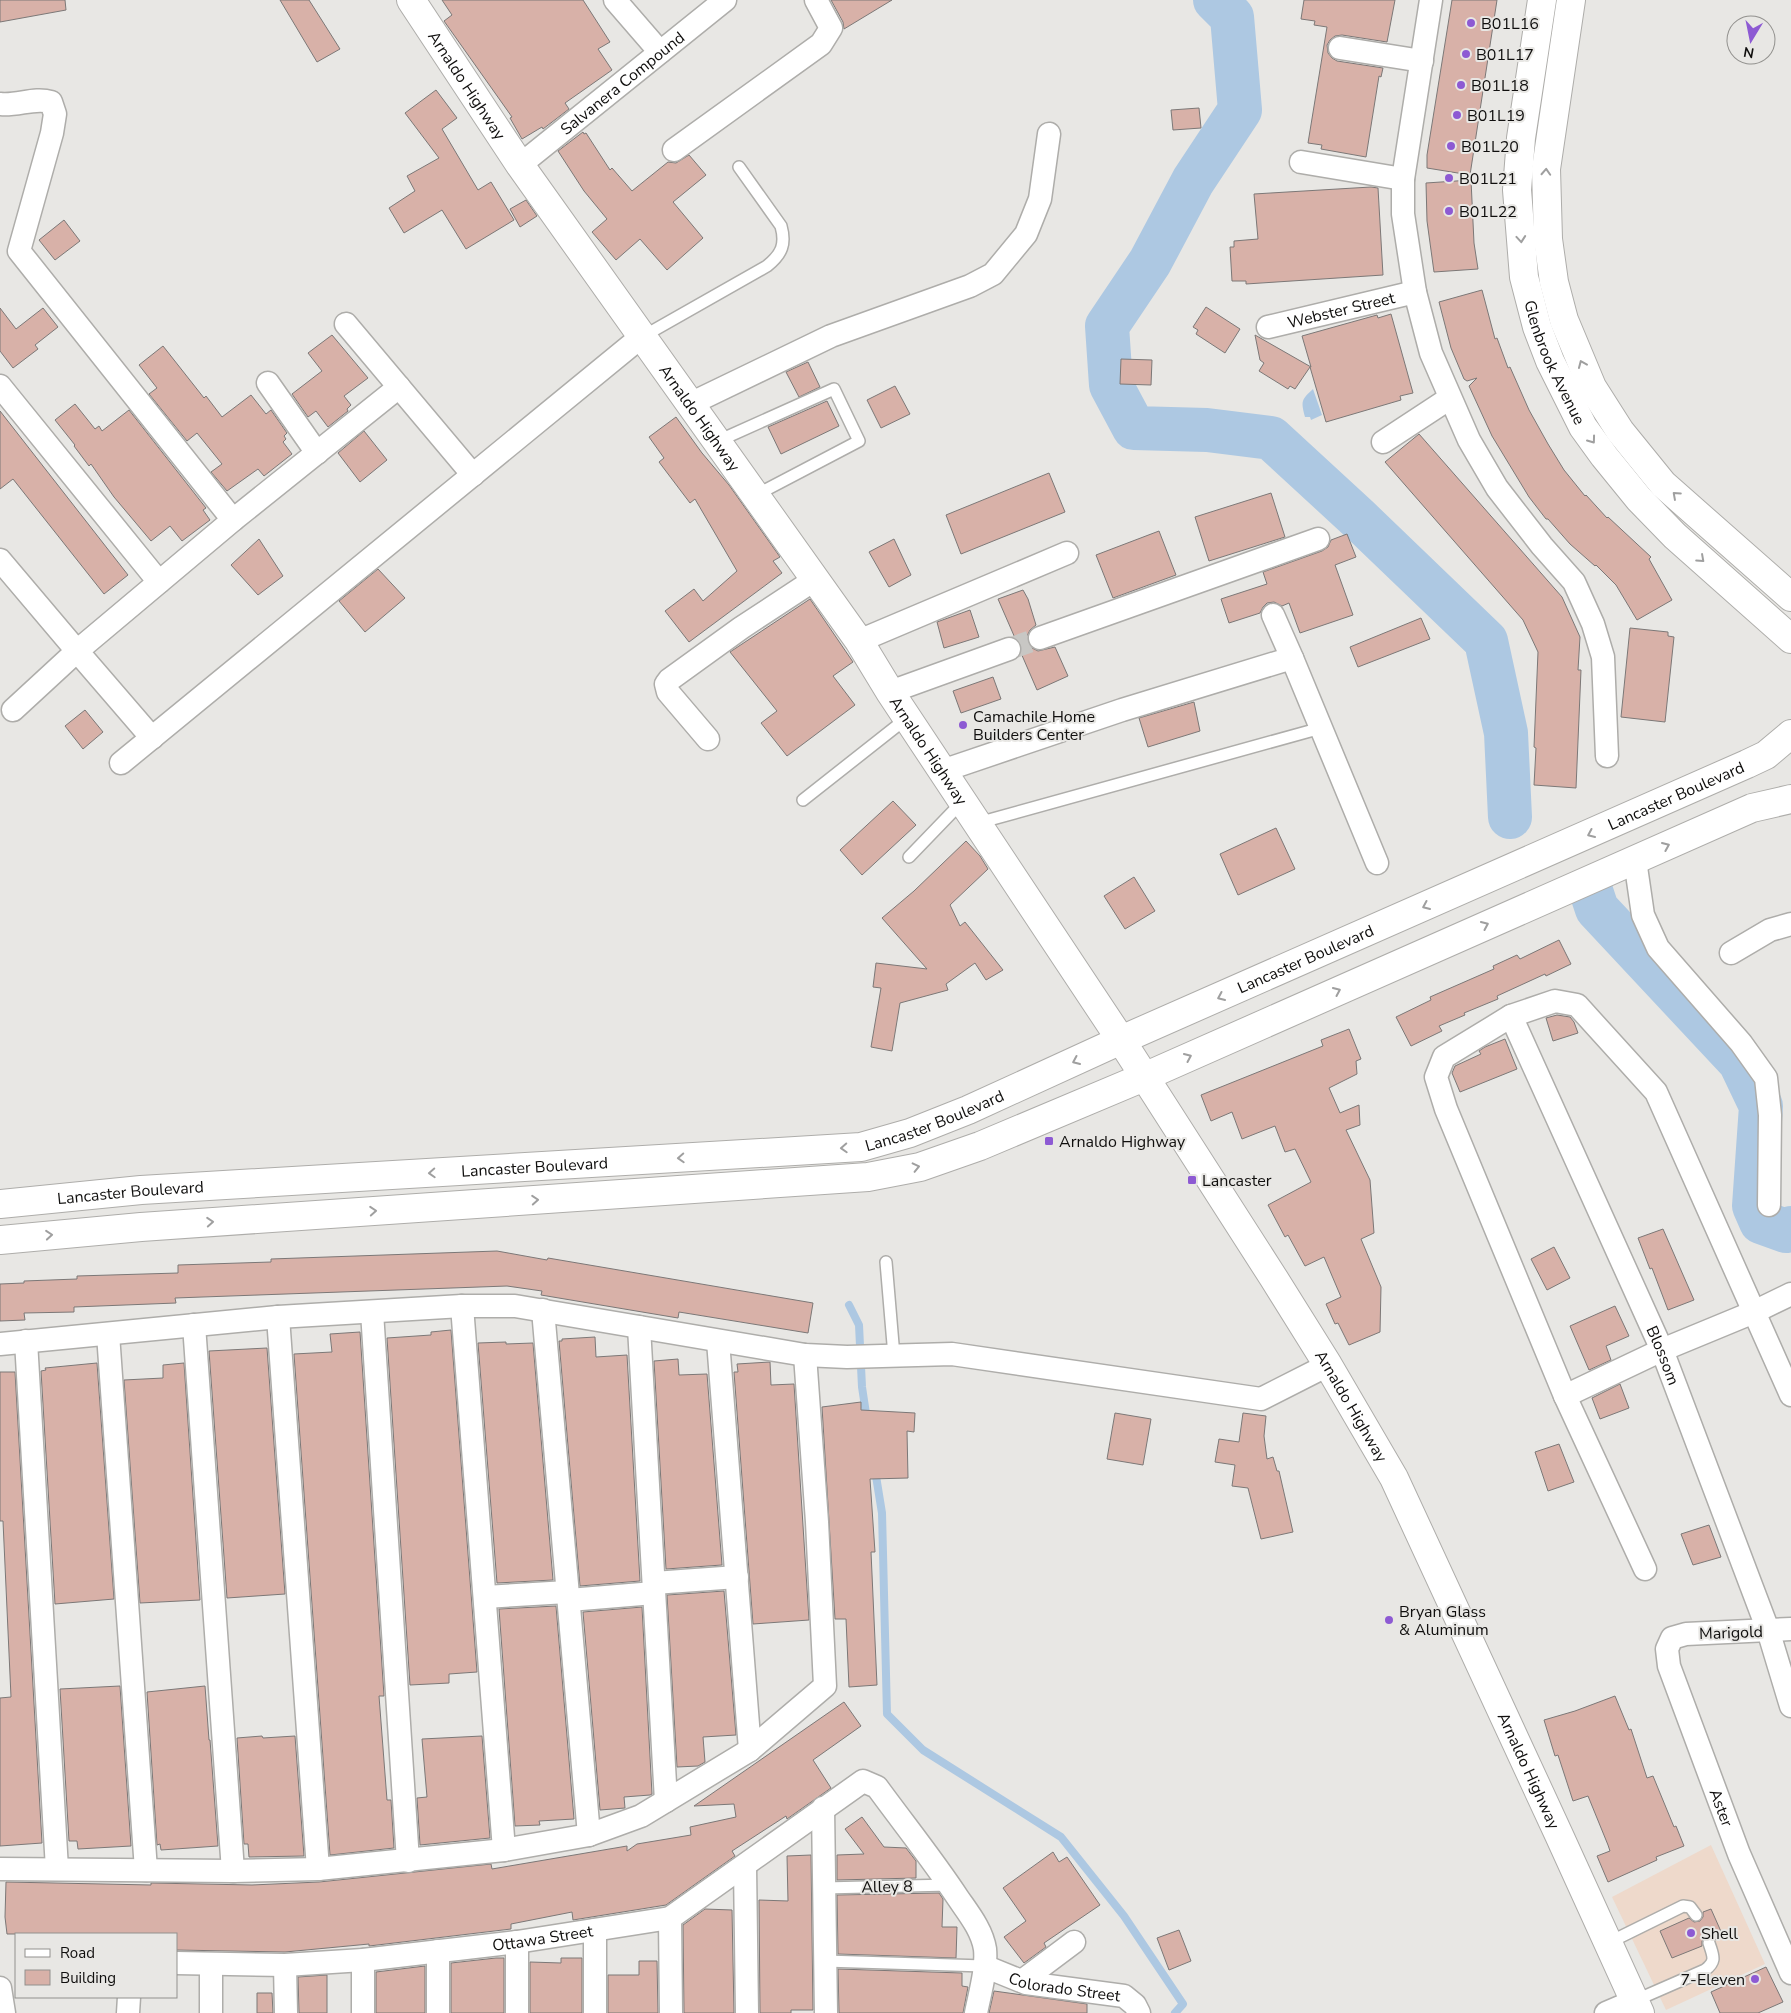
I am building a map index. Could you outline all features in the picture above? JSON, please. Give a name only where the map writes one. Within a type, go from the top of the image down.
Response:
[{"type":"main road","name":"Arnaldo Highway","points":[[411,0],[520,165],[859,641],[907,718],[1121,1040],[1328,1365],[1394,1478],[1637,2007]]},
{"type":"main road","name":"Glenbrook Avenue","points":[[1542,0],[1521,138],[1517,190],[1524,277],[1537,327],[1550,361],[1583,427],[1639,499],[1675,536],[1791,639]]},
{"type":"main road","name":"Glenbrook Avenue","points":[[1571,0],[1546,169],[1548,239],[1554,282],[1564,320],[1592,387],[1620,431],[1663,484],[1791,597]]},
{"type":"main road","name":"Lancaster Boulevard","points":[[0,1204],[141,1190],[861,1147],[910,1134],[968,1110],[1121,1040],[1738,768],[1766,754],[1791,734]]},
{"type":"main road","name":"Lancaster Boulevard","points":[[0,1240],[151,1226],[868,1177],[920,1167],[980,1146],[1144,1077],[1752,808],[1791,798]]},
{"type":"street","points":[[615,0],[660,52]]},
{"type":"street","name":"Salvanera Compound","points":[[520,165],[725,0]]},
{"type":"street","points":[[674,150],[821,44],[831,28],[816,0]]},
{"type":"street","points":[[1431,0],[1403,179],[1403,214],[1415,292],[1431,353],[1469,440],[1496,488],[1542,546],[1574,582],[1594,624],[1603,657],[1607,756]]},
{"type":"street","points":[[1340,48],[1422,61]]},
{"type":"street","points":[[0,104],[12,105],[41,100],[51,102],[55,114],[52,134],[20,251],[233,520]]},
{"type":"street","points":[[690,404],[831,336],[970,286],[992,274],[1026,234],[1040,199],[1049,134]]},
{"type":"street","points":[[1301,162],[1403,179]]},
{"type":"street","name":"Webster Street","points":[[1268,327],[1415,292]]},
{"type":"street","points":[[346,324],[473,475]]},
{"type":"street","points":[[121,763],[641,337]]},
{"type":"street","points":[[268,383],[318,454]]},
{"type":"street","points":[[0,386],[159,582]]},
{"type":"street","points":[[13,710],[77,651],[233,520],[318,454],[399,387]]},
{"type":"street","points":[[1382,442],[1450,398]]},
{"type":"street","points":[[1040,638],[1318,539]]},
{"type":"street","points":[[859,641],[1067,553]]},
{"type":"street","points":[[0,560],[152,738]]},
{"type":"street","points":[[708,739],[668,692],[666,684],[741,628],[814,580]]},
{"type":"street","points":[[1273,615],[1377,863]]},
{"type":"street","points":[[890,692],[1009,649]]},
{"type":"street","points":[[942,771],[1122,710],[1292,658]]},
{"type":"street","points":[[1635,860],[1643,915],[1658,948],[1741,1043],[1766,1078],[1770,1115],[1769,1205]]},
{"type":"street","points":[[1731,953],[1770,930],[1791,924]]},
{"type":"street","points":[[1645,1569],[1565,1396],[1450,1118],[1436,1077],[1444,1057],[1511,1016],[1555,1001],[1576,1005],[1656,1092],[1791,1395]]},
{"type":"street","name":"Blossom","points":[[1511,1016],[1662,1350],[1768,1630],[1791,1706]]},
{"type":"street","points":[[1565,1396],[1662,1350],[1754,1312],[1791,1294]]},
{"type":"street","points":[[0,1344],[278,1317],[462,1306],[515,1306],[806,1355],[894,1356],[952,1354],[1261,1399],[1328,1365]]},
{"type":"street","points":[[462,1306],[504,1850]]},
{"type":"street","points":[[543,1310],[589,1835]]},
{"type":"street","points":[[372,1312],[408,1861]]},
{"type":"street","points":[[278,1317],[318,1869]]},
{"type":"street","points":[[194,1325],[232,1871]]},
{"type":"street","points":[[639,1327],[666,1801]]},
{"type":"street","points":[[108,1334],[146,1870]]},
{"type":"street","points":[[26,1341],[57,1869]]},
{"type":"street","points":[[718,1341],[750,1750]]},
{"type":"street","points":[[0,1869],[232,1871],[318,1869],[504,1850],[589,1835],[641,1816],[750,1750],[825,1686],[818,1532],[806,1355]]},
{"type":"street","points":[[484,1597],[568,1596],[654,1588],[737,1577]]},
{"type":"street","name":"Marigold","points":[[1672,1638],[1686,1634],[1791,1629]]},
{"type":"street","name":"Aster","points":[[1672,1638],[1667,1649],[1669,1666],[1739,1854],[1791,1974]]},
{"type":"street","name":"Ottawa Street","points":[[178,1963],[285,1965],[363,1960],[517,1942],[670,1918],[863,1780],[877,1787],[949,1885]]},
{"type":"street","points":[[823,1808],[826,2013]]},
{"type":"street","points":[[745,1866],[747,2013]]},
{"type":"street","points":[[949,1885],[976,1924],[985,1950],[976,2013]]},
{"type":"street","points":[[670,1918],[672,2013]]},
{"type":"street","points":[[595,1930],[595,2013]]},
{"type":"street","points":[[517,1942],[517,2013]]},
{"type":"street","points":[[1022,1981],[1074,1942]]},
{"type":"street","points":[[438,1951],[438,2013]]},
{"type":"street","points":[[363,1960],[364,2013]]},
{"type":"street","points":[[211,1964],[211,2013]]},
{"type":"street","points":[[285,1965],[286,2013]]},
{"type":"street","name":"Colorado Street","points":[[984,1966],[1026,1983],[1124,1996],[1135,2004],[1139,2013]]},
{"type":"street","points":[[0,1988],[4,2013]]},
{"type":"street","points":[[128,1998],[128,2013]]},
{"type":"street","points":[[1606,2013],[1637,2007]]},
{"type":"lane","points":[[641,337],[767,266],[782,252],[784,236],[781,226],[740,167]]},
{"type":"lane","points":[[718,441],[834,389],[859,441],[754,496]]},
{"type":"lane","points":[[803,800],[907,718]]},
{"type":"lane","points":[[978,824],[1321,728]]},
{"type":"lane","points":[[909,857],[963,801]]},
{"type":"lane","points":[[886,1262],[894,1356]]},
{"type":"lane","name":"Alley 8","points":[[824,1888],[949,1885]]},
{"type":"lane","points":[[1608,1943],[1683,1906],[1690,1908],[1696,1915]]},
{"type":"lane","points":[[1637,2007],[1712,1965],[1714,1958],[1709,1943]]},
{"type":"lane","points":[[825,1961],[984,1966]]},
{"type":"shaded area","points":[[1711,1845],[1765,1964],[1666,2010],[1612,1897]]},
{"type":"water","points":[[1313,389],[1322,415],[1311,420],[1310,417],[1305,417],[1303,401]]},
{"type":"building","points":[[0,0],[65,0],[66,10],[0,22]]},
{"type":"building","points":[[280,0],[309,0],[340,49],[317,62]]},
{"type":"building","points":[[442,0],[583,0],[610,42],[598,49],[612,70],[565,103],[569,109],[543,129],[542,127],[522,139],[510,118],[512,117],[444,21],[452,15]]},
{"type":"building","points":[[831,0],[892,0],[844,29],[843,22]]},
{"type":"building","points":[[1304,0],[1395,0],[1387,42],[1342,35],[1335,36],[1327,45],[1328,53],[1337,61],[1383,68],[1381,77],[1379,76],[1366,157],[1321,149],[1322,145],[1308,143],[1327,27],[1314,25],[1315,21],[1301,19]]},
{"type":"building","points":[[1452,0],[1497,0],[1470,175],[1427,168],[1427,155]]},
{"type":"building","points":[[436,90],[457,118],[442,129],[478,190],[491,182],[514,220],[466,249],[442,210],[404,233],[389,208],[415,191],[407,176],[439,158],[405,113]]},
{"type":"building","points":[[1199,108],[1201,128],[1173,130],[1171,110]]},
{"type":"building","points":[[583,132],[584,134],[586,133],[610,170],[612,168],[632,191],[668,162],[676,163],[689,155],[706,175],[673,202],[703,238],[667,270],[640,239],[616,260],[592,232],[607,219],[584,191],[558,151]]},
{"type":"building","points":[[1471,180],[1474,243],[1478,269],[1434,272],[1427,221],[1426,183]]},
{"type":"building","points":[[1378,188],[1383,275],[1246,284],[1246,281],[1232,281],[1230,247],[1234,247],[1234,241],[1258,239],[1254,194]]},
{"type":"building","points":[[526,200],[537,216],[520,227],[510,209]]},
{"type":"building","points":[[64,220],[80,241],[55,260],[39,240]]},
{"type":"building","points":[[1482,290],[1495,339],[1497,338],[1508,368],[1510,367],[1529,410],[1548,444],[1564,470],[1585,496],[1651,557],[1649,559],[1672,600],[1637,620],[1616,585],[1596,565],[1570,544],[1546,519],[1529,497],[1492,436],[1469,386],[1477,378],[1467,381],[1464,379],[1451,348],[1439,302]]},
{"type":"building","points":[[1206,307],[1240,329],[1225,353],[1196,334],[1198,330],[1193,327]]},
{"type":"building","points":[[0,308],[16,329],[43,308],[58,327],[35,345],[38,349],[13,368],[0,351]]},
{"type":"building","points":[[1391,314],[1413,393],[1400,396],[1401,400],[1326,422],[1310,367],[1295,389],[1290,386],[1288,389],[1259,371],[1264,363],[1260,360],[1255,335],[1311,367],[1302,336],[1377,315],[1378,318]]},
{"type":"building","points":[[332,335],[368,378],[344,396],[351,405],[347,409],[348,411],[328,427],[316,411],[308,417],[292,394],[322,371],[308,353]]},
{"type":"building","points":[[163,346],[204,398],[206,396],[222,417],[251,395],[266,414],[271,410],[287,433],[284,436],[286,439],[283,442],[292,454],[264,476],[258,469],[227,491],[211,472],[222,464],[197,433],[187,441],[149,394],[157,388],[139,365]]},
{"type":"building","points":[[1121,359],[1152,360],[1151,385],[1120,384]]},
{"type":"building","points":[[808,362],[820,387],[799,397],[786,372]]},
{"type":"building","points":[[895,386],[910,414],[881,428],[867,400]]},
{"type":"building","points":[[827,401],[839,426],[781,454],[768,427]]},
{"type":"building","points":[[75,404],[95,429],[99,426],[102,431],[129,410],[206,508],[203,510],[210,520],[182,541],[170,526],[151,541],[114,497],[91,464],[89,466],[55,420]]},
{"type":"building","points":[[0,411],[128,575],[104,594],[13,479],[0,489]]},
{"type":"building","points":[[676,417],[702,453],[729,485],[780,557],[773,561],[782,573],[689,642],[665,611],[694,589],[703,601],[737,571],[695,499],[690,503],[659,462],[664,458],[649,437]]},
{"type":"building","points":[[364,431],[387,460],[360,482],[338,453]]},
{"type":"building","points":[[1419,434],[1562,597],[1580,637],[1578,670],[1581,670],[1576,788],[1534,785],[1538,652],[1523,620],[1385,462]]},
{"type":"building","points":[[1049,473],[1065,512],[961,554],[946,515]]},
{"type":"building","points":[[1271,493],[1285,537],[1209,561],[1195,517]]},
{"type":"building","points":[[1159,531],[1176,575],[1113,598],[1096,555]]},
{"type":"building","points":[[1347,534],[1356,557],[1335,565],[1353,615],[1300,633],[1289,603],[1282,606],[1274,602],[1267,603],[1260,613],[1229,623],[1221,599],[1267,584],[1263,572],[1322,551],[1328,547],[1331,540]]},
{"type":"building","points":[[259,539],[283,576],[258,595],[231,565]]},
{"type":"building","points":[[894,539],[911,575],[889,587],[869,552]]},
{"type":"building","points":[[378,569],[405,598],[365,632],[339,601]]},
{"type":"building","points":[[1023,590],[1028,599],[1036,625],[1027,636],[1028,643],[1038,651],[1055,647],[1068,676],[1037,690],[1021,653],[1021,644],[1015,638],[998,599]]},
{"type":"building","points":[[810,599],[853,662],[833,676],[855,705],[787,756],[761,723],[777,711],[730,652]]},
{"type":"building","points":[[970,610],[979,637],[944,648],[937,622]]},
{"type":"building","points":[[1421,618],[1430,639],[1358,667],[1350,647]]},
{"type":"building","points":[[1630,628],[1668,632],[1668,636],[1674,637],[1665,722],[1621,717]]},
{"type":"building","points":[[993,677],[1001,699],[961,713],[953,691]]},
{"type":"building","points":[[1194,702],[1200,731],[1148,747],[1139,718]]},
{"type":"building","points":[[85,710],[103,732],[83,749],[65,726]]},
{"type":"building","points":[[893,801],[916,825],[862,875],[840,850]]},
{"type":"building","points":[[1276,828],[1295,869],[1238,895],[1220,854]]},
{"type":"building","points":[[966,841],[980,856],[988,869],[950,905],[960,926],[965,922],[1003,970],[986,980],[975,963],[946,984],[948,990],[900,1003],[892,1051],[871,1047],[881,988],[873,987],[876,963],[927,969],[882,918],[914,891]]},
{"type":"building","points":[[1134,877],[1155,911],[1125,929],[1104,896]]},
{"type":"building","points":[[1559,940],[1571,964],[1497,996],[1498,999],[1439,1026],[1442,1031],[1411,1046],[1396,1017],[1431,1000],[1430,997],[1494,969],[1493,966],[1517,955],[1520,959]]},
{"type":"building","points":[[1557,1015],[1570,1017],[1578,1033],[1553,1041],[1546,1018]]},
{"type":"building","points":[[1349,1029],[1361,1059],[1356,1061],[1357,1074],[1329,1088],[1340,1113],[1359,1105],[1360,1125],[1346,1130],[1370,1180],[1374,1233],[1361,1239],[1381,1287],[1380,1332],[1349,1345],[1338,1323],[1335,1324],[1326,1304],[1341,1297],[1324,1257],[1305,1266],[1288,1235],[1285,1237],[1268,1205],[1311,1182],[1295,1149],[1285,1152],[1275,1126],[1242,1139],[1232,1112],[1211,1121],[1201,1095],[1323,1046],[1321,1040]]},
{"type":"building","points":[[1505,1039],[1517,1069],[1460,1092],[1452,1073],[1455,1066],[1481,1054],[1479,1051],[1485,1047]]},
{"type":"building","points":[[1663,1229],[1694,1300],[1668,1310],[1638,1238]]},
{"type":"building","points":[[1554,1247],[1570,1278],[1547,1290],[1531,1259]]},
{"type":"building","points":[[497,1251],[813,1303],[808,1333],[679,1312],[678,1318],[541,1295],[542,1291],[507,1286],[175,1298],[176,1303],[74,1307],[74,1312],[24,1313],[25,1320],[0,1321],[0,1284],[77,1279],[77,1276],[178,1273],[178,1265],[271,1262],[271,1259]]},
{"type":"building","points":[[1615,1306],[1629,1336],[1606,1346],[1611,1360],[1589,1370],[1570,1326]]},
{"type":"building","points":[[451,1330],[477,1672],[449,1674],[449,1683],[410,1685],[387,1338],[431,1335],[431,1332]]},
{"type":"building","points":[[360,1332],[384,1696],[379,1696],[387,1800],[391,1800],[394,1848],[330,1855],[294,1354],[332,1352],[330,1334]]},
{"type":"building","points":[[595,1337],[596,1357],[627,1355],[640,1581],[580,1586],[559,1341],[562,1341],[562,1339]]},
{"type":"building","points":[[506,1342],[506,1344],[533,1343],[553,1580],[497,1583],[478,1343]]},
{"type":"building","points":[[267,1348],[285,1594],[227,1598],[209,1351]]},
{"type":"building","points":[[678,1359],[679,1375],[707,1374],[722,1565],[666,1569],[654,1361]]},
{"type":"building","points":[[770,1362],[771,1385],[794,1384],[809,1620],[753,1624],[734,1372],[738,1372],[737,1364]]},
{"type":"building","points":[[97,1363],[114,1599],[55,1604],[41,1371],[46,1370],[45,1368]]},
{"type":"building","points":[[184,1363],[200,1600],[140,1603],[124,1380],[163,1378],[163,1365]]},
{"type":"building","points":[[0,1372],[15,1372],[42,1843],[0,1846],[0,1698],[11,1697],[3,1521],[0,1521]]},
{"type":"building","points":[[1620,1384],[1629,1408],[1600,1419],[1592,1398]]},
{"type":"building","points":[[861,1402],[861,1410],[915,1413],[914,1432],[907,1431],[908,1478],[870,1479],[875,1552],[871,1552],[877,1685],[849,1687],[846,1619],[835,1619],[822,1407]]},
{"type":"building","points":[[1115,1413],[1151,1419],[1143,1465],[1107,1459]]},
{"type":"building","points":[[1243,1413],[1266,1416],[1264,1436],[1267,1459],[1273,1457],[1277,1471],[1279,1471],[1293,1532],[1261,1539],[1248,1488],[1232,1486],[1235,1465],[1215,1462],[1219,1439],[1239,1442]]},
{"type":"building","points":[[1559,1444],[1574,1482],[1548,1491],[1535,1452]]},
{"type":"building","points":[[1709,1525],[1721,1557],[1693,1565],[1681,1534]]},
{"type":"building","points":[[724,1591],[736,1735],[703,1737],[705,1762],[698,1766],[677,1767],[667,1595]]},
{"type":"building","points":[[556,1606],[574,1819],[539,1821],[540,1825],[515,1826],[499,1609]]},
{"type":"building","points":[[642,1607],[652,1794],[624,1797],[625,1808],[600,1810],[583,1612]]},
{"type":"building","points":[[120,1686],[131,1846],[78,1849],[77,1841],[69,1841],[60,1689]]},
{"type":"building","points":[[205,1686],[218,1846],[161,1850],[160,1844],[157,1845],[147,1692]]},
{"type":"building","points":[[1615,1696],[1629,1730],[1631,1729],[1647,1778],[1653,1776],[1684,1846],[1656,1857],[1657,1860],[1608,1882],[1597,1856],[1610,1851],[1608,1845],[1588,1796],[1573,1801],[1558,1755],[1555,1756],[1544,1720]]},
{"type":"building","points":[[844,1702],[861,1726],[813,1760],[831,1788],[787,1819],[786,1816],[732,1851],[735,1856],[666,1905],[573,1920],[572,1912],[511,1924],[511,1929],[369,1946],[369,1944],[285,1952],[178,1950],[178,1933],[7,1934],[5,1917],[6,1882],[252,1885],[319,1882],[491,1864],[492,1869],[627,1846],[627,1851],[637,1844],[691,1835],[690,1827],[736,1817],[734,1804],[694,1806]]},
{"type":"building","points":[[262,1736],[263,1738],[295,1736],[304,1856],[249,1857],[248,1844],[244,1844],[237,1738]]},
{"type":"building","points":[[482,1736],[490,1838],[420,1845],[417,1798],[427,1797],[422,1739]]},
{"type":"building","points":[[862,1817],[884,1847],[906,1848],[916,1861],[916,1878],[837,1880],[837,1855],[864,1854],[845,1829]]},
{"type":"building","points":[[1053,1852],[1059,1862],[1067,1857],[1100,1905],[1044,1943],[1046,1947],[1024,1963],[1004,1937],[1026,1921],[1003,1888]]},
{"type":"building","points":[[811,1855],[813,2010],[791,2010],[791,2013],[760,2013],[759,1900],[788,1901],[787,1856]]},
{"type":"building","points":[[939,1893],[943,1899],[942,1927],[957,1927],[956,1958],[838,1954],[837,1895]]},
{"type":"building","points":[[705,1909],[732,1910],[734,2013],[684,2013],[683,1925]]},
{"type":"building","name":"Shell","points":[[1711,1909],[1723,1936],[1716,1940],[1711,1936],[1706,1936],[1702,1941],[1702,1946],[1672,1958],[1660,1931],[1689,1918],[1694,1922],[1700,1921],[1703,1917],[1703,1912]]},
{"type":"building","points":[[1179,1930],[1191,1961],[1169,1970],[1157,1938]]},
{"type":"building","points":[[504,1958],[504,2013],[451,2013],[451,1963]]},
{"type":"building","points":[[561,1958],[582,1958],[582,2013],[530,2013],[530,1962],[561,1963]]},
{"type":"building","points":[[639,1961],[657,1961],[658,2013],[608,2013],[608,1975],[639,1975]]},
{"type":"building","points":[[425,1966],[425,2013],[376,2013],[376,1972]]},
{"type":"building","name":"7-Eleven","points":[[1766,1967],[1783,2002],[1758,2013],[1720,2013],[1711,1992]]},
{"type":"building","points":[[838,1969],[962,1973],[962,1986],[968,1987],[963,2013],[839,2013]]},
{"type":"building","points":[[327,1975],[327,2013],[299,2013],[298,1977]]},
{"type":"building","points":[[994,1991],[1087,2004],[1087,2013],[989,2013]]},
{"type":"building","points":[[257,1993],[272,1993],[273,2013],[257,2013]]},
{"type":"waterway","points":[[1215,0],[1232,17],[1240,110],[1193,181],[1150,262],[1107,326],[1111,385],[1134,428],[1207,430],[1271,438],[1359,519],[1486,641],[1506,733],[1510,817]]},
{"type":"waterway","points":[[1591,891],[1597,909],[1740,1062],[1761,1106],[1754,1206],[1761,1222],[1786,1231],[1791,1228]]},
{"type":"waterway","points":[[849,1305],[859,1325],[862,1387],[867,1420]]},
{"type":"waterway","points":[[875,1470],[882,1513],[887,1714],[923,1750],[1061,1837],[1124,1916],[1183,2004],[1175,2013]]},
{"type":"tunnel","points":[[1009,649],[1040,638]]},
{"type":"place","name":"B01L16","points":[[1471,23]]},
{"type":"place","name":"B01L17","points":[[1466,54]]},
{"type":"place","name":"B01L18","points":[[1461,85]]},
{"type":"place","name":"B01L19","points":[[1457,115]]},
{"type":"place","name":"B01L20","points":[[1451,146]]},
{"type":"place","name":"B01L21","points":[[1449,178]]},
{"type":"place","name":"B01L22","points":[[1449,211]]},
{"type":"place","name":"Camachile Home Builders Center","points":[[963,725]]},
{"type":"place","name":"Arnaldo Highway","points":[[1049,1141]]},
{"type":"place","name":"Lancaster","points":[[1192,1180]]},
{"type":"place","name":"Bryan Glass & Aluminum","points":[[1389,1620]]},
{"type":"place","name":"Shell","points":[[1691,1933]]},
{"type":"place","name":"7-Eleven","points":[[1755,1979]]}]
